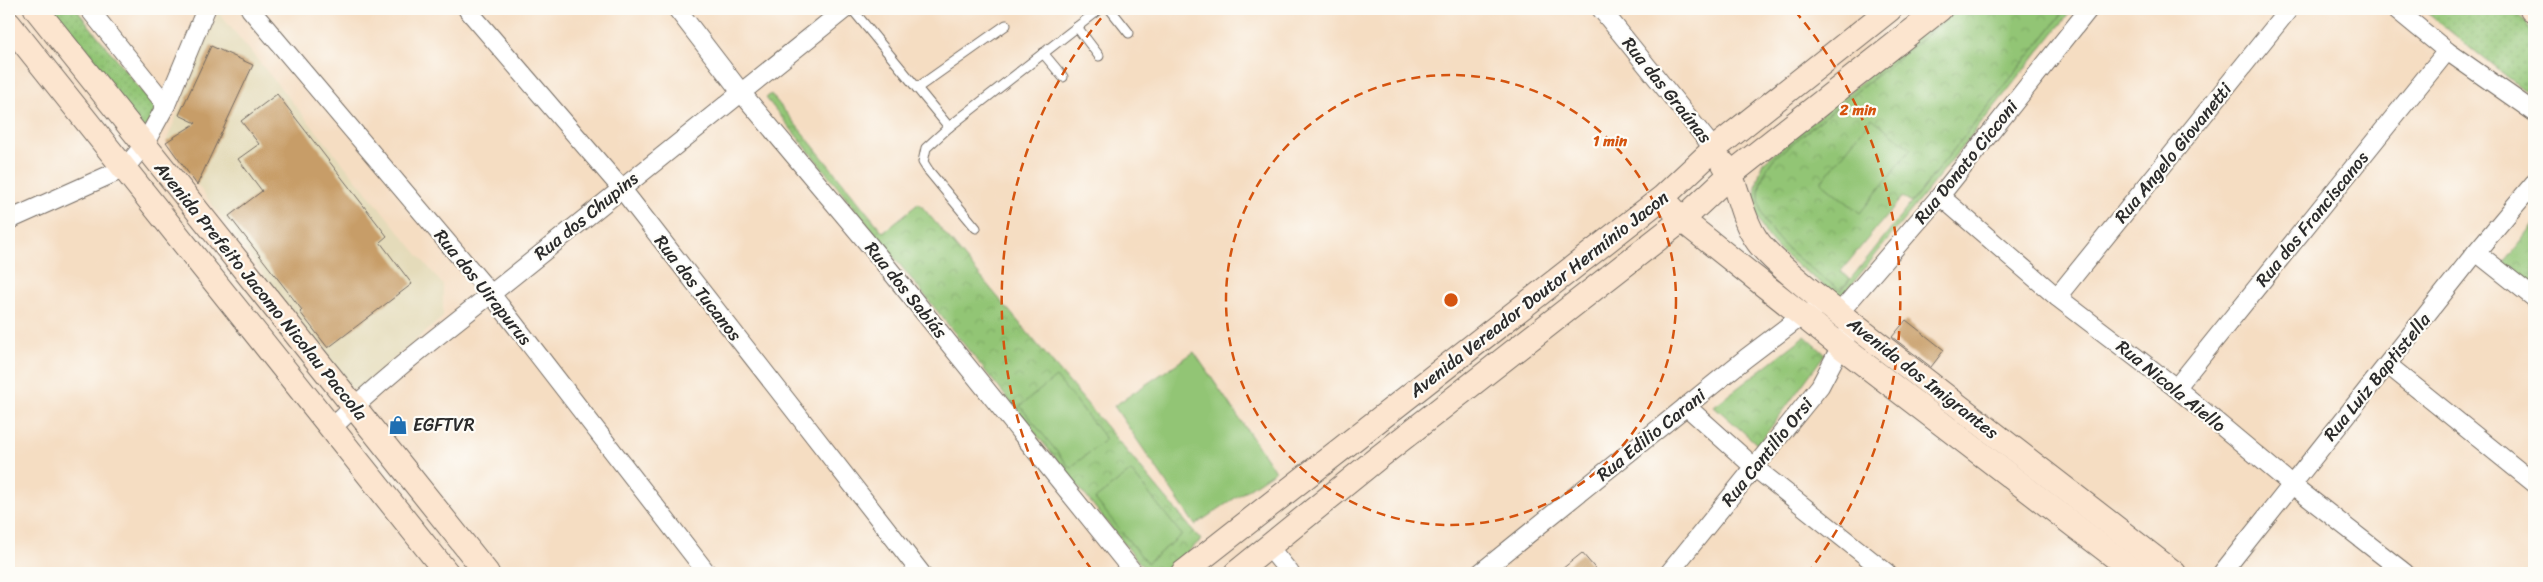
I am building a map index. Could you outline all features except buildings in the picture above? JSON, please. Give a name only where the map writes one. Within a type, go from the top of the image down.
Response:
[{"type":"street","name":"Avenida Prefeito Jacomo Nicolau Paccola","points":[[36,9],[487,573]]},
{"type":"street","points":[[89,9],[166,105]]},
{"type":"street","points":[[9,220],[125,168],[144,146],[166,105],[206,9]]},
{"type":"street","name":"Rua dos Uirapurus","points":[[250,9],[491,294],[707,573]]},
{"type":"street","name":"Rua dos Tucanos","points":[[467,9],[621,188],[921,573]]},
{"type":"street","name":"Rua dos Sabiás","points":[[677,9],[740,91],[880,258],[1134,573]]},
{"type":"street","name":"Rua dos Chupins","points":[[332,429],[354,407],[491,294],[740,91],[845,9]]},
{"type":"street","name":"Rua das Graúnas","points":[[1601,9],[1714,149]]},
{"type":"street","name":"Avenida Vereador Doutor Hermínio Jacon","points":[[1183,573],[1663,197],[1714,149],[1890,9]]},
{"type":"street","name":"Avenida Vereador Doutor Hermínio Jacon","points":[[1236,573],[1379,456],[1682,220],[1731,174],[1940,9]]},
{"type":"street","name":"Rua Donato Cicconi","points":[[1840,314],[1940,196],[2089,9]]},
{"type":"street","name":"Rua Angelo Giovanetti","points":[[2057,297],[2289,9]]},
{"type":"street","points":[[2396,9],[2447,51],[2534,112]]},
{"type":"street","name":"Avenida Prefeito Jacomo Nicolau Paccola","points":[[9,24],[446,573]]},
{"type":"street","name":"Rua dos Franciscanos","points":[[2176,388],[2447,51]]},
{"type":"street","name":"Avenida dos Imigrantes","points":[[1714,149],[1731,174],[1742,211],[1756,240],[1840,314],[2174,573]]},
{"type":"street","name":"Rua Luiz Baptistella","points":[[2222,573],[2476,252],[2534,183]]},
{"type":"street","name":"Rua Nicola Aiello","points":[[1940,196],[2057,297],[2176,388],[2291,484],[2405,573]]},
{"type":"street","name":"Avenida dos Imigrantes","points":[[1663,197],[1682,220],[1842,347],[2136,573]]},
{"type":"street","points":[[2476,252],[2534,298]]},
{"type":"street","name":"Rua Edilio Carani","points":[[1480,573],[1686,406],[1804,315],[1840,314]]},
{"type":"street","name":"Rua Cantilio Orsi","points":[[1669,573],[1820,386],[1842,347],[1840,314]]},
{"type":"street","points":[[2388,365],[2534,483]]},
{"type":"street","points":[[1686,406],[1754,467],[1887,573]]},
{"type":"street","points":[[1269,547],[1290,573]]},
{"type":"lane","points":[[852,9],[949,127]]},
{"type":"lane","points":[[976,228],[923,162],[926,148],[949,127],[1100,9]]},
{"type":"lane","points":[[1110,9],[1129,33]]},
{"type":"lane","points":[[917,88],[1006,25]]},
{"type":"lane","points":[[1077,27],[1099,56]]},
{"type":"lane","points":[[1043,53],[1063,77]]},
{"type":"shaded area","points":[[218,12],[443,285],[443,317],[357,390],[346,387],[166,142]]},
{"type":"green space","points":[[43,9],[76,9],[157,110],[144,130]]},
{"type":"green space","points":[[1950,9],[1959,9],[1775,157],[1762,179],[1759,199],[1763,217],[1774,234],[1806,265],[1841,291],[2066,9],[2073,9],[1841,298],[1787,257],[1772,242],[1761,226],[1756,208],[1756,187],[1764,162]]},
{"type":"green space","points":[[1959,9],[2066,9],[1911,203],[1902,197],[1841,271],[1850,279],[1840,291],[1788,250],[1774,234],[1763,217],[1759,199],[1762,179],[1775,157]]},
{"type":"green space","points":[[2422,9],[2510,9],[2524,20],[2534,34],[2534,98]]},
{"type":"green space","points":[[771,94],[883,232],[919,203],[1201,540],[1164,573],[1153,572],[1142,566],[766,98]]},
{"type":"green space","points":[[1872,118],[1911,149],[1860,213],[1821,182]]},
{"type":"green space","points":[[2534,224],[2534,288],[2503,264]]},
{"type":"green space","points":[[1805,336],[1825,354],[1758,445],[1714,406]]},
{"type":"green space","points":[[1194,352],[1275,471],[1195,525],[1114,406]]},
{"type":"green space","points":[[1056,377],[1106,439],[1070,468],[1020,406]]},
{"type":"green space","points":[[1131,471],[1182,535],[1147,563],[1095,499]]},
{"type":"place","name":"EGFTVR","points":[[398,425]]}]
